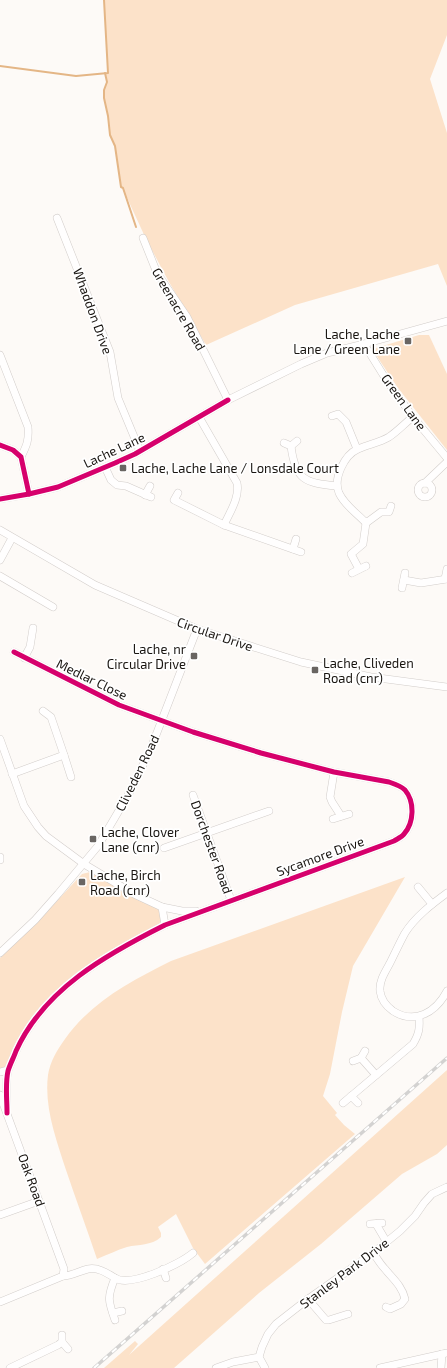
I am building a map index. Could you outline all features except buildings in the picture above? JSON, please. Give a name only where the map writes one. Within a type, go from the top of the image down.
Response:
[{"type":"street","name":"Whaddon Drive","points":[[57,218],[110,352],[118,398],[140,451]]},
{"type":"street","name":"Greenacre Road","points":[[142,238],[157,273],[187,317],[228,400]]},
{"type":"street","name":"Lache Lane","points":[[0,499],[58,487],[105,467],[140,451],[228,400],[301,364],[327,353],[447,321]]},
{"type":"street","name":"Green Lane","points":[[364,344],[387,381],[413,417],[447,458]]},
{"type":"street","points":[[0,355],[28,427],[29,438],[21,457]]},
{"type":"street","points":[[336,413],[346,422],[357,449]]},
{"type":"street","points":[[199,417],[238,483],[239,489],[237,498],[224,525]]},
{"type":"street","points":[[366,523],[344,501],[339,493],[337,486],[341,467],[349,456],[357,449],[376,444],[390,436],[413,417]]},
{"type":"street","points":[[297,441],[288,445],[295,466],[300,475],[316,484],[337,486]]},
{"type":"street","points":[[0,445],[13,450],[21,457],[29,494]]},
{"type":"street","points":[[425,483],[447,462]]},
{"type":"street","points":[[105,467],[111,480],[117,485],[126,486],[148,496],[150,486]]},
{"type":"street","points":[[178,493],[174,500],[224,525],[301,552]]},
{"type":"street","points":[[352,573],[362,568],[349,555],[363,544],[366,523],[381,512],[390,513]]},
{"type":"street","name":"Circular Drive","points":[[0,530],[95,585],[197,629],[301,662],[371,677],[447,687]]},
{"type":"street","points":[[0,560],[12,538]]},
{"type":"street","points":[[292,550],[296,539]]},
{"type":"street","points":[[402,588],[404,576],[421,584],[430,583],[446,579],[447,569]]},
{"type":"street","points":[[0,576],[54,607]]},
{"type":"street","points":[[24,658],[30,647],[33,628]]},
{"type":"street","name":"Cliveden Road","points":[[0,953],[35,920],[98,846],[131,790],[151,748],[197,629]]},
{"type":"street","name":"Medlar Close","points":[[14,652],[119,705],[162,720]]},
{"type":"street","points":[[47,711],[51,716],[71,777]]},
{"type":"street","name":"Sycamore Drive","points":[[7,1113],[6,1084],[8,1070],[22,1039],[46,1006],[87,970],[108,956],[165,925],[394,841],[404,835],[409,826],[412,817],[412,807],[405,790],[397,785],[389,782],[334,772],[232,744],[193,732],[162,720]]},
{"type":"street","points":[[0,739],[24,806],[38,827],[59,847],[134,894],[162,907],[182,911],[201,911]]},
{"type":"street","points":[[12,774],[64,755]]},
{"type":"street","points":[[334,772],[330,797],[341,816]]},
{"type":"street","name":"Dorchester Road","points":[[193,795],[231,900]]},
{"type":"street","points":[[164,848],[269,810]]},
{"type":"street","points":[[333,818],[349,814]]},
{"type":"street","points":[[418,888],[432,904]]},
{"type":"street","points":[[447,893],[432,904],[406,933],[381,980],[380,985],[383,1001],[389,1009],[399,1015],[407,1017],[419,1017],[445,1001],[447,991]]},
{"type":"street","points":[[162,907],[165,925]]},
{"type":"street","points":[[343,1103],[413,1044],[420,1029],[419,1017]]},
{"type":"street","points":[[353,1061],[361,1058],[365,1051]]},
{"type":"street","points":[[361,1058],[376,1075]]},
{"type":"street","points":[[0,1072],[8,1070]]},
{"type":"street","name":"Oak Road","points":[[0,1094],[63,1266],[63,1276]]},
{"type":"street","points":[[351,1096],[358,1103]]},
{"type":"street","name":"Stanley Park Drive","points":[[259,1357],[262,1346],[268,1334],[286,1316],[373,1253],[400,1231],[415,1216],[432,1194],[447,1187]]},
{"type":"street","points":[[0,1215],[39,1201]]},
{"type":"street","points":[[376,1224],[386,1241]]},
{"type":"street","points":[[0,1302],[63,1276],[70,1276],[89,1269],[98,1269],[119,1280],[131,1280],[185,1260],[193,1253]]},
{"type":"street","points":[[373,1253],[385,1269],[396,1280],[408,1300],[389,1310]]},
{"type":"street","points":[[163,1269],[166,1278]]},
{"type":"street","points":[[116,1278],[109,1293],[109,1304],[114,1317],[122,1311]]},
{"type":"street","points":[[308,1299],[326,1320]]},
{"type":"street","points":[[326,1320],[348,1314]]},
{"type":"street","points":[[322,1327],[326,1320]]},
{"type":"street","points":[[14,1367],[62,1339],[68,1349]]},
{"type":"street","points":[[380,1368],[445,1353],[441,1368]]},
{"type":"street","points":[[216,1368],[233,1362],[259,1357],[265,1368]]},
{"type":"shaded area","points":[[104,0],[447,0],[447,35],[430,79],[447,133],[447,286],[438,264],[295,305],[206,345],[169,282],[121,187],[115,146],[110,135],[104,98],[104,90],[107,82],[105,73],[108,73]]},
{"type":"shaded area","points":[[419,335],[429,335],[447,374],[447,450],[398,388],[376,355],[376,348]]},
{"type":"shaded area","points":[[90,872],[132,897],[156,907],[161,913],[162,920],[158,925],[109,951],[75,975],[49,998],[9,1063],[0,1070],[0,958],[43,916],[82,874]]},
{"type":"shaded area","points":[[405,877],[353,966],[330,1074],[323,1096],[337,1113],[335,1115],[355,1134],[205,1264],[193,1248],[176,1214],[158,1227],[161,1237],[157,1240],[127,1247],[97,1259],[58,1147],[49,1111],[47,1087],[50,1065],[59,1047],[75,1026],[99,1003],[141,976],[171,961]]},
{"type":"shaded area","points":[[447,1070],[447,1145],[437,1154],[402,1174],[321,1244],[259,1293],[174,1368],[104,1368],[135,1341],[138,1344],[129,1355]]},
{"type":"waterway","points":[[0,66],[76,76],[108,73],[104,0]]},
{"type":"waterway","points":[[105,73],[107,82],[104,90],[104,98],[110,135],[115,146],[121,187],[123,188],[136,227]]},
{"type":"railway","points":[[94,1368],[447,1058]]},
{"type":"cycle path","points":[[0,499],[58,487],[115,463],[135,454],[228,400]]},
{"type":"cycle path","points":[[0,445],[13,450],[21,457],[29,494]]},
{"type":"cycle path","points":[[7,1113],[7,1076],[16,1051],[28,1029],[43,1009],[79,976],[121,948],[165,925],[394,841],[402,836],[407,829],[410,824],[412,812],[412,806],[408,795],[405,790],[396,784],[334,772],[261,753],[193,732],[119,705],[14,652]]},
{"type":"place","name":"Lache, Lache Lane / Green Lane","points":[[408,341]]},
{"type":"place","name":"Lache, Lache Lane / Lonsdale Court","points":[[123,468]]},
{"type":"place","name":"Lache, nr Circular Drive","points":[[194,656]]},
{"type":"place","name":"Lache, Cliveden Road (cnr)","points":[[315,670]]},
{"type":"place","name":"Lache, Clover Lane (cnr)","points":[[93,839]]},
{"type":"place","name":"Lache, Birch Road (cnr)","points":[[82,882]]}]
